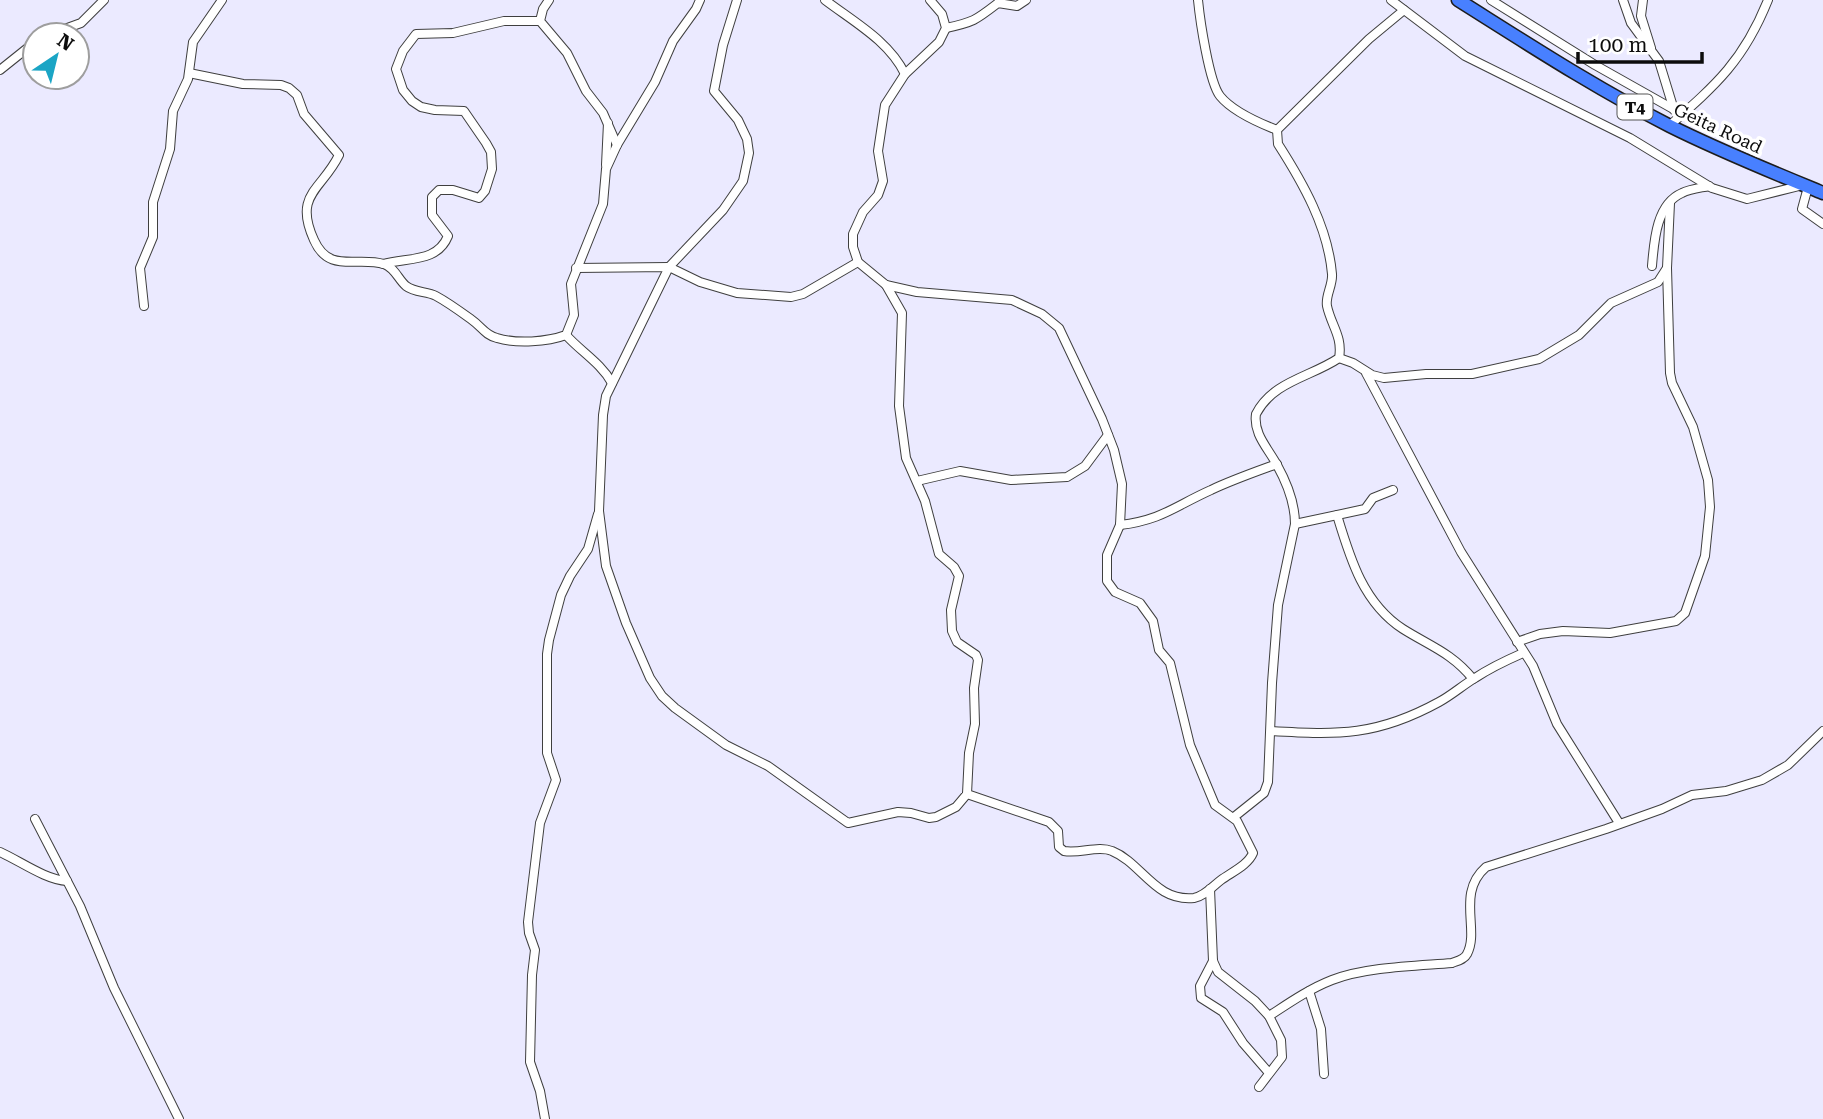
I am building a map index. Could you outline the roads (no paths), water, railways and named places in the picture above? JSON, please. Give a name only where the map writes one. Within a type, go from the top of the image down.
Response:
[{"type":"highway","name":"Geita Road","points":[[1458,0],[1582,78],[1669,126],[1823,193]]},
{"type":"street","points":[[83,21],[104,0]]},
{"type":"street","points":[[144,306],[140,268],[153,237],[153,202],[170,149],[173,111],[189,73],[194,42],[222,0]]},
{"type":"street","points":[[540,21],[549,0]]},
{"type":"street","points":[[606,169],[617,145],[655,82],[673,41],[700,0]]},
{"type":"street","points":[[737,0],[723,45],[714,91],[738,120],[747,139],[747,166],[743,181],[723,210],[670,267],[612,383],[603,415],[599,511],[606,566],[630,633],[650,678],[662,696],[726,745],[768,766],[848,823],[898,812],[936,817],[957,807],[967,794],[969,753],[975,724],[974,688],[978,660],[971,650],[957,642],[952,631],[951,610],[960,576],[939,554],[925,501],[906,458],[899,406],[902,313],[886,285],[858,262],[853,247],[853,234],[863,212],[878,195],[883,181],[878,151],[885,105],[905,74],[939,42],[946,28],[942,14],[930,0]]},
{"type":"street","points":[[825,0],[884,44],[894,54],[905,74]]},
{"type":"street","points":[[946,28],[982,17],[996,2],[1017,6],[1026,0]]},
{"type":"street","points":[[1198,0],[1218,94],[1239,111],[1277,130]]},
{"type":"street","points":[[1391,0],[1465,56],[1630,138],[1709,186],[1746,199],[1805,186],[1802,209],[1823,224]]},
{"type":"street","points":[[1491,0],[1585,59],[1678,112]]},
{"type":"street","points":[[1623,0],[1631,23],[1651,48]]},
{"type":"street","points":[[1643,0],[1641,16],[1651,48],[1678,112]]},
{"type":"street","points":[[1669,126],[1678,112],[1729,70],[1755,32],[1768,0]]},
{"type":"street","points":[[1339,358],[1341,350],[1338,332],[1326,303],[1332,272],[1321,223],[1278,144],[1277,130],[1369,38],[1404,10]]},
{"type":"street","points":[[189,73],[243,84],[281,85],[293,91],[304,114],[339,155],[309,196],[307,215],[314,240],[325,257],[347,262],[383,264],[428,255],[442,248],[448,236],[432,215],[432,197],[439,190],[453,190],[479,198],[485,191],[492,169],[491,152],[468,115],[459,110],[421,107],[402,90],[396,69],[413,36],[421,33],[453,33],[504,21],[540,21],[567,53],[586,91],[608,123],[617,145]]},
{"type":"street","points":[[0,70],[21,54]]},
{"type":"street","points":[[565,335],[574,316],[571,284],[603,204],[608,123]]},
{"type":"street","points":[[1652,266],[1659,223],[1670,203],[1682,193],[1709,186]]},
{"type":"street","points":[[1517,642],[1540,634],[1563,631],[1610,633],[1676,621],[1685,613],[1705,556],[1710,507],[1708,480],[1693,427],[1670,373],[1667,268],[1670,203]]},
{"type":"street","points":[[576,268],[670,267],[700,282],[737,293],[791,297],[803,294],[858,262]]},
{"type":"street","points":[[383,264],[394,270],[409,288],[435,295],[474,321],[487,335],[514,341],[565,335]]},
{"type":"street","points":[[1234,817],[1264,793],[1268,782],[1278,605],[1295,524],[1293,504],[1277,464],[1256,430],[1256,414],[1260,405],[1292,380],[1339,358],[1353,363],[1366,373],[1384,378],[1472,374],[1528,363],[1553,352],[1579,335],[1611,303],[1655,284],[1667,268]]},
{"type":"street","points":[[886,285],[917,292],[1012,300],[1042,314],[1059,328],[1108,435],[1122,484],[1120,525],[1107,555],[1106,575],[1110,587],[1140,603],[1153,621],[1159,650],[1170,663],[1184,725],[1215,805],[1234,817],[1247,836],[1253,853],[1248,862],[1195,898],[1166,892],[1114,852],[1103,849],[1064,851],[1059,847],[1058,831],[1049,822],[967,794]]},
{"type":"street","points":[[565,335],[606,372],[612,383]]},
{"type":"street","points":[[1366,373],[1461,552],[1540,680],[1557,723],[1619,823]]},
{"type":"street","points":[[917,481],[960,471],[1019,480],[1068,477],[1085,466],[1108,435]]},
{"type":"street","points":[[1120,525],[1162,516],[1212,489],[1277,464]]},
{"type":"street","points":[[1295,524],[1365,509],[1373,498],[1393,490]]},
{"type":"street","points":[[545,1119],[540,1091],[530,1062],[532,975],[536,950],[528,922],[540,823],[556,780],[547,754],[547,654],[561,595],[588,549],[599,511]]},
{"type":"street","points":[[1336,515],[1358,578],[1377,603],[1405,631],[1456,659],[1473,679]]},
{"type":"street","points":[[1271,731],[1328,734],[1377,728],[1437,702],[1473,679],[1523,653]]},
{"type":"street","points":[[1269,1016],[1309,991],[1335,979],[1366,972],[1452,963],[1463,959],[1468,949],[1471,895],[1478,876],[1486,867],[1662,809],[1692,795],[1726,791],[1762,780],[1788,765],[1823,731]]},
{"type":"street","points":[[34,819],[80,906],[114,988],[179,1119]]},
{"type":"street","points":[[0,852],[25,863],[50,879],[67,881]]},
{"type":"street","points":[[1210,889],[1213,961],[1218,972],[1255,1001],[1269,1016],[1276,1027],[1283,1049],[1282,1056],[1259,1087]]},
{"type":"street","points":[[1213,961],[1200,986],[1201,998],[1223,1012],[1269,1073]]},
{"type":"street","points":[[1309,991],[1321,1029],[1324,1074]]}]
